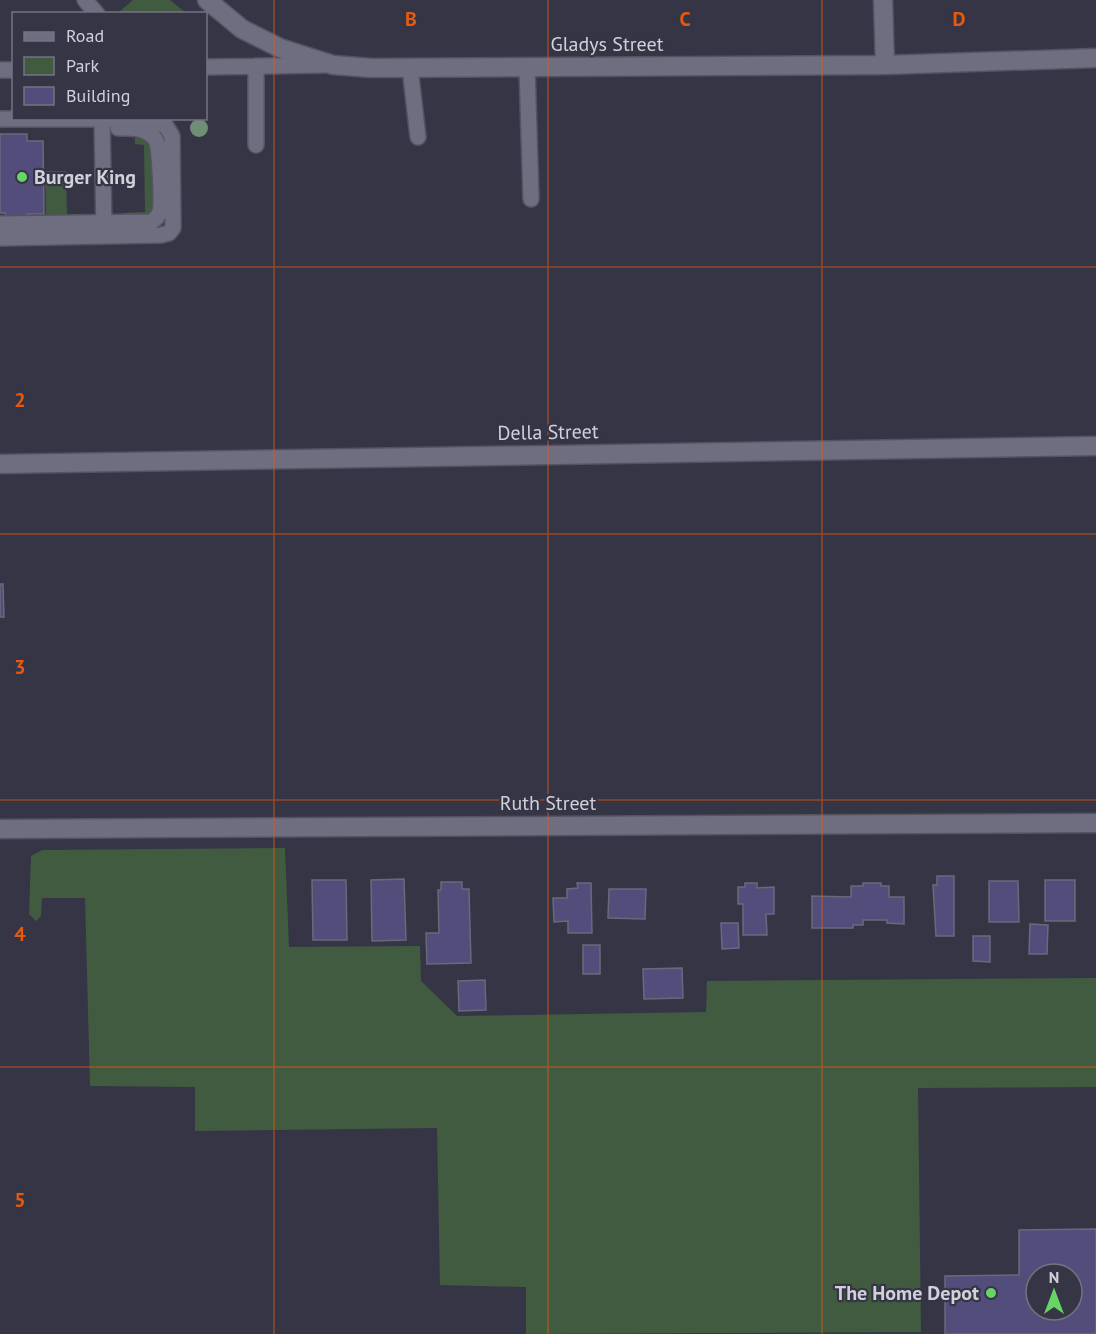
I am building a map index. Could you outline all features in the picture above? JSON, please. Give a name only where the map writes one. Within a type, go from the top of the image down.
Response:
[{"type":"street","name":"Gladys Street","points":[[207,0],[242,28],[280,48],[333,65],[371,68],[885,65],[1096,58]]},
{"type":"street","points":[[883,0],[885,65]]},
{"type":"street","name":"Della Street","points":[[0,464],[1096,446]]},
{"type":"street","name":"Ruth Street","points":[[0,829],[1096,823]]},
{"type":"lane","points":[[85,0],[95,12]]},
{"type":"lane","points":[[207,67],[333,65]]},
{"type":"lane","points":[[256,66],[256,146]]},
{"type":"lane","points":[[527,67],[531,199]]},
{"type":"lane","points":[[410,68],[418,136]]},
{"type":"lane","points":[[34,120],[102,122]]},
{"type":"lane","points":[[0,129],[131,120]]},
{"type":"lane","points":[[0,224],[104,229],[161,235],[169,233],[173,228],[172,136],[166,126],[149,120]]},
{"type":"lane","points":[[102,122],[104,229]]},
{"type":"lane","points":[[0,238],[104,229]]},
{"type":"green space","points":[[133,0],[170,0],[185,12],[119,12]]},
{"type":"green space","points":[[135,135],[149,141],[154,149],[153,216],[120,215],[145,212],[144,145],[135,144]]},
{"type":"green space","points":[[45,171],[66,171],[67,217],[46,217]]},
{"type":"green space","points":[[285,848],[289,947],[420,946],[421,981],[457,1016],[706,1012],[707,981],[1096,978],[1096,1087],[918,1088],[921,1332],[526,1334],[526,1287],[440,1285],[437,1128],[195,1131],[195,1087],[90,1086],[85,898],[42,898],[41,916],[36,921],[29,914],[31,856],[42,850]]},
{"type":"building","name":"Burger King","points":[[0,134],[27,134],[27,141],[43,141],[44,214],[27,214],[27,219],[6,219],[5,213],[0,213]]},
{"type":"building","points":[[0,584],[3,584],[4,617],[0,617]]},
{"type":"building","points":[[937,876],[954,876],[954,936],[936,936],[933,885],[937,885]]},
{"type":"building","points":[[404,879],[406,940],[372,941],[371,880]]},
{"type":"building","points":[[312,880],[346,880],[347,940],[313,940]]},
{"type":"building","points":[[1045,880],[1075,880],[1075,921],[1045,921]]},
{"type":"building","points":[[989,881],[1018,881],[1019,922],[989,922]]},
{"type":"building","points":[[441,882],[462,882],[462,889],[469,889],[471,963],[427,964],[426,933],[439,933],[438,890],[441,890]]},
{"type":"building","points":[[577,883],[591,883],[592,933],[568,933],[568,921],[554,922],[553,898],[567,898],[567,889],[578,888]]},
{"type":"building","points":[[745,883],[757,883],[757,888],[774,887],[774,914],[766,914],[767,935],[743,935],[743,904],[738,904],[738,887],[745,887]]},
{"type":"building","points":[[863,883],[881,883],[881,886],[889,886],[889,897],[904,897],[904,924],[887,923],[887,920],[863,920],[863,925],[853,925],[853,928],[812,928],[812,896],[851,897],[851,886],[863,886]]},
{"type":"building","points":[[609,889],[646,889],[645,919],[608,918]]},
{"type":"building","points":[[721,923],[738,923],[739,948],[722,949]]},
{"type":"building","points":[[1030,924],[1048,925],[1047,954],[1029,954]]},
{"type":"building","points":[[973,936],[990,936],[990,962],[973,961]]},
{"type":"building","points":[[583,945],[600,945],[600,974],[583,974]]},
{"type":"building","points":[[682,968],[683,998],[644,999],[643,969]]},
{"type":"building","points":[[485,980],[486,1010],[459,1011],[458,981]]},
{"type":"building","name":"The Home Depot","points":[[1096,1229],[1096,1334],[945,1334],[945,1276],[1019,1275],[1019,1230]]},
{"type":"place","name":"Burger King","points":[[22,177]]},
{"type":"place","name":"The Home Depot","points":[[991,1293]]}]
